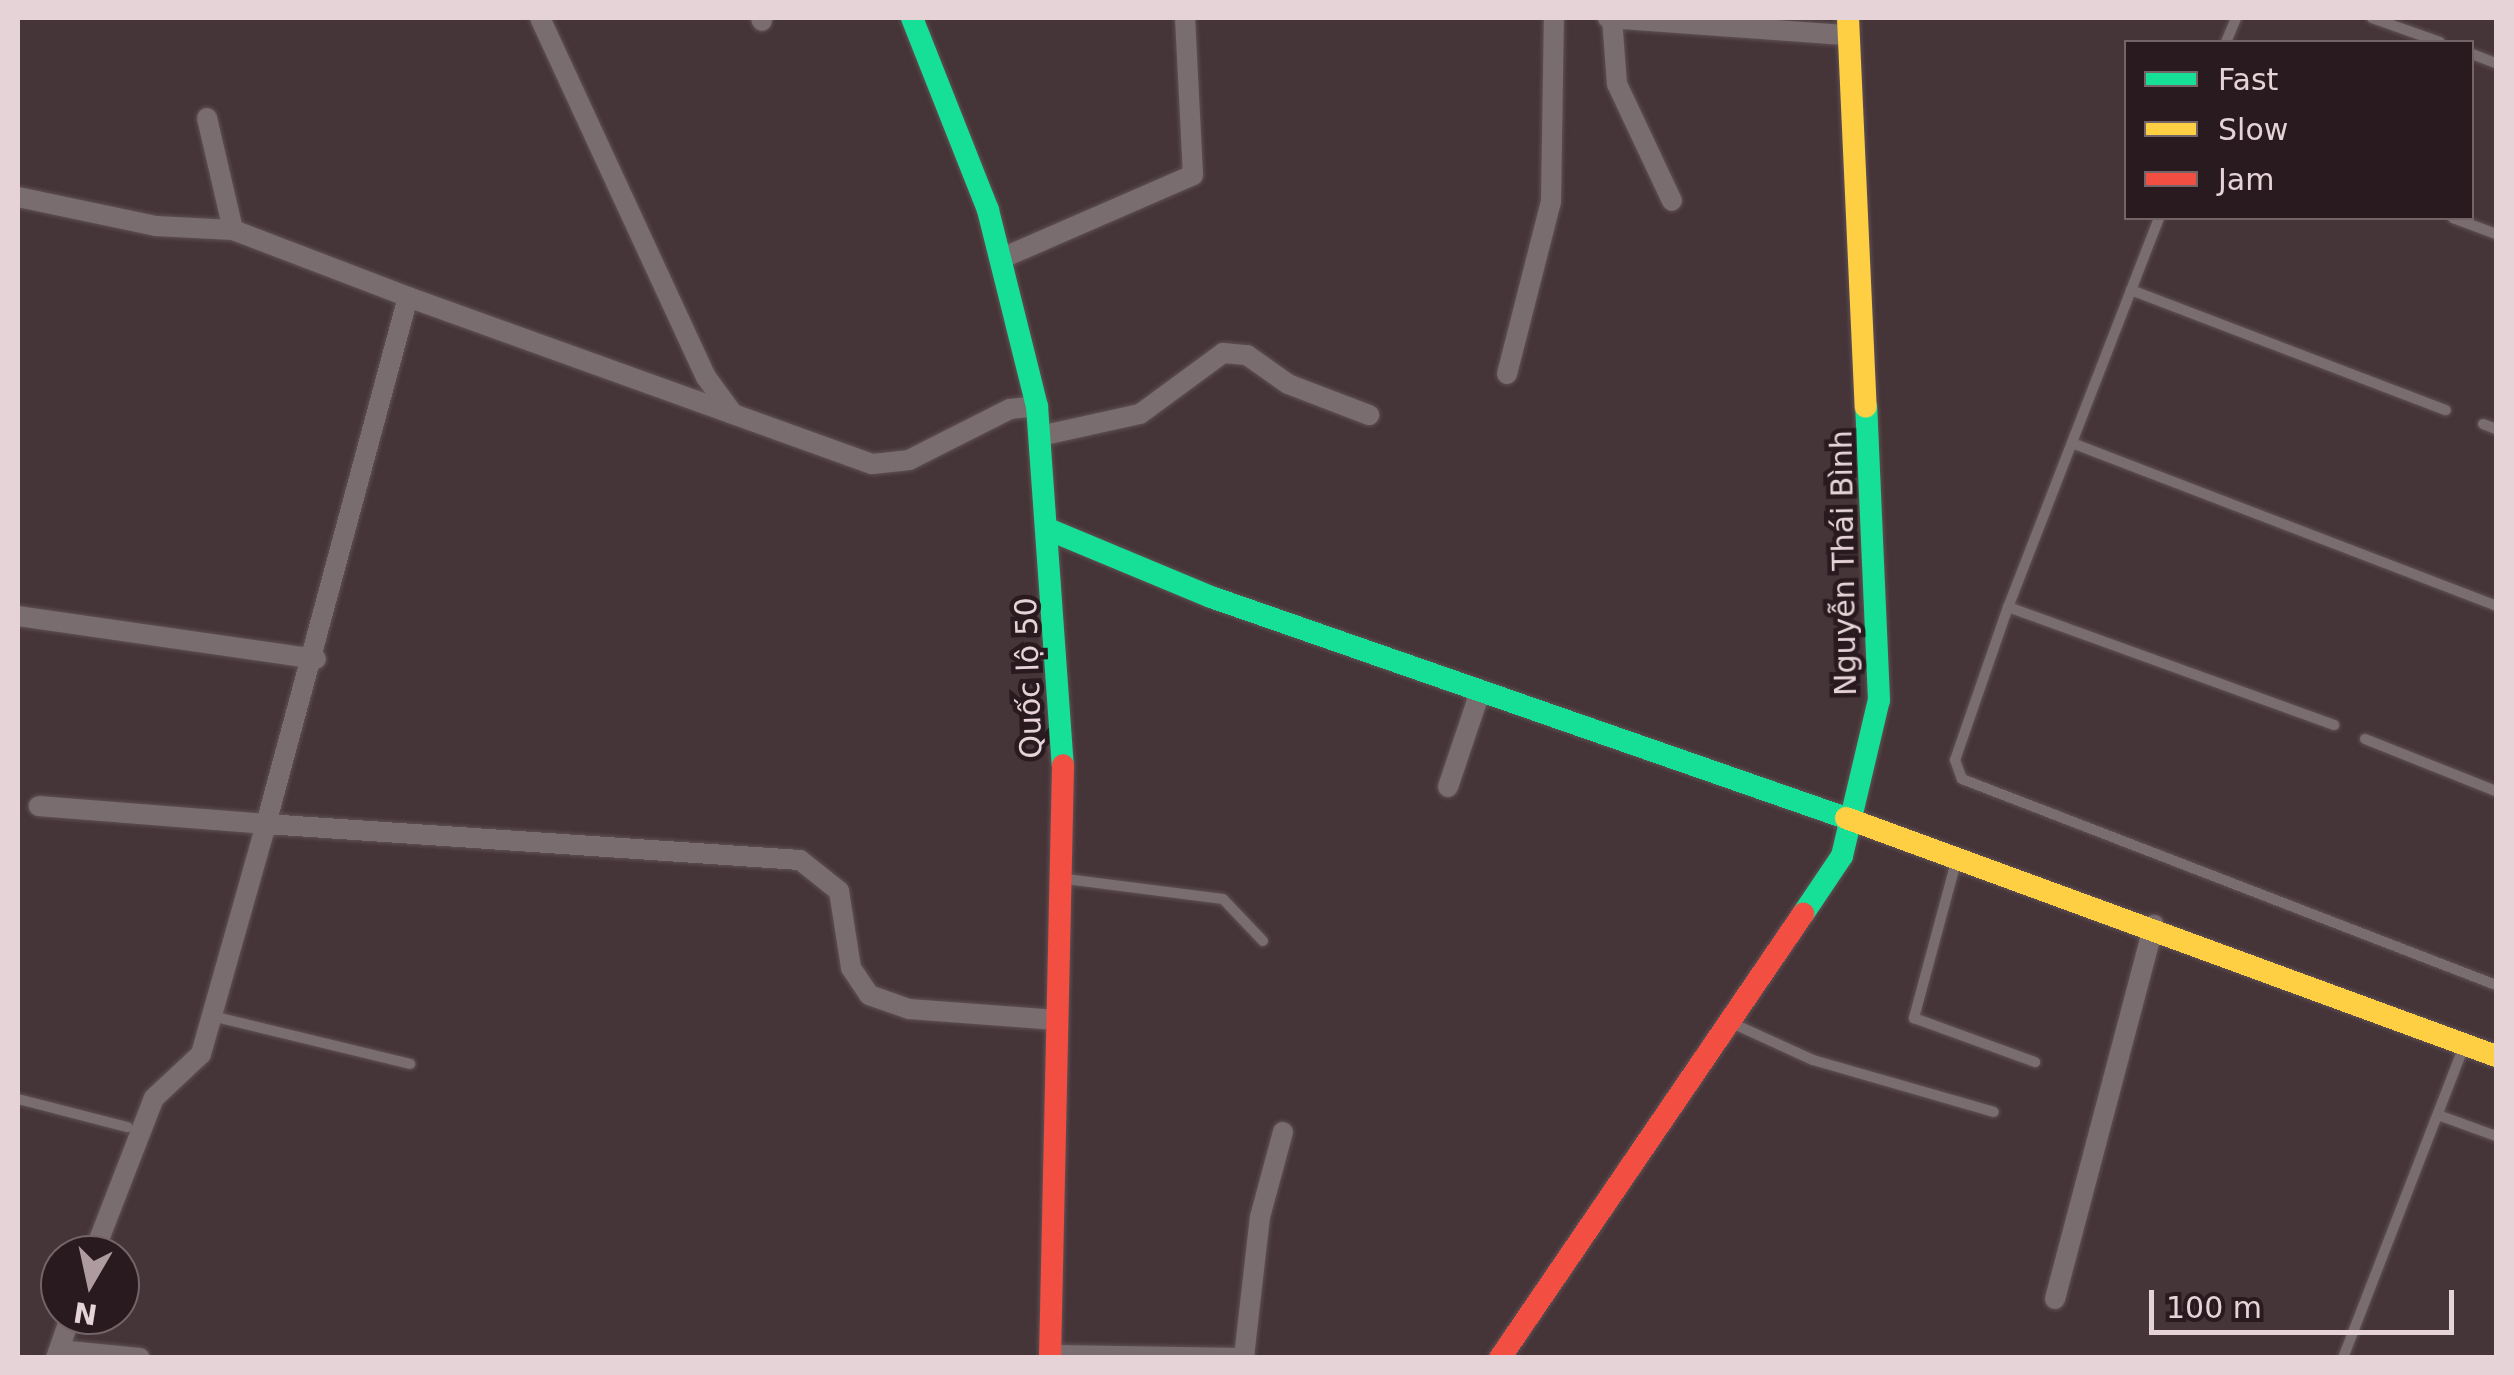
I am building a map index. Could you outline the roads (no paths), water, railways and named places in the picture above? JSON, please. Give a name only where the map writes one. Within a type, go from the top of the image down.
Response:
[{"type":"street","points":[[540,18],[706,376],[734,416]]},
{"type":"street","name":"Quốc lộ 50","points":[[912,18],[1000,258],[1037,406],[1050,530],[1060,878],[1050,1356]]},
{"type":"street","points":[[1000,258],[1194,175],[1185,18]]},
{"type":"street","points":[[1507,374],[1550,202],[1554,18]]},
{"type":"street","points":[[1672,201],[1617,84],[1610,18],[1848,26]]},
{"type":"street","name":"Nguyễn Thái Bình","points":[[1500,1358],[1842,856],[1880,700],[1848,26]]},
{"type":"street","points":[[206,118],[233,230]]},
{"type":"street","points":[[18,197],[156,226],[233,230],[872,464],[909,460],[1010,409],[1037,406]]},
{"type":"street","points":[[100,1235],[133,1129],[154,1098],[201,1054],[218,1017],[273,825],[408,297]]},
{"type":"street","points":[[1040,436],[1140,414],[1223,353],[1247,355],[1288,384],[1369,415]]},
{"type":"street","points":[[1050,530],[1480,692],[1957,861],[2154,925],[2466,1041],[2496,1056]]},
{"type":"street","points":[[18,616],[316,659]]},
{"type":"street","points":[[1448,787],[1480,692]]},
{"type":"street","points":[[39,806],[800,860],[839,892],[850,968],[869,995],[909,1009],[1057,1020]]},
{"type":"street","points":[[2055,1299],[2154,925]]},
{"type":"street","points":[[1050,1356],[1245,1357],[1260,1217],[1283,1132]]},
{"type":"street","points":[[57,1354],[140,1358]]},
{"type":"lane","points":[[2372,18],[2434,40]]},
{"type":"lane","points":[[2157,220],[2008,608],[1955,760],[1962,779],[2496,985]]},
{"type":"lane","points":[[2458,220],[2496,234]]},
{"type":"lane","points":[[2131,290],[2446,410]]},
{"type":"lane","points":[[2483,424],[2496,429]]},
{"type":"lane","points":[[2072,443],[2496,606]]},
{"type":"lane","points":[[2008,608],[2334,726]]},
{"type":"lane","points":[[2365,739],[2496,791]]},
{"type":"lane","points":[[1957,861],[1914,1018],[2035,1062]]},
{"type":"lane","points":[[1060,878],[1224,899],[1264,941]]},
{"type":"lane","points":[[218,1017],[266,1025],[410,1064]]},
{"type":"lane","points":[[1729,1022],[1813,1060],[1994,1112]]},
{"type":"lane","points":[[2344,1358],[2466,1041]]},
{"type":"lane","points":[[18,1098],[133,1129]]},
{"type":"lane","points":[[2438,1115],[2496,1136]]}]
